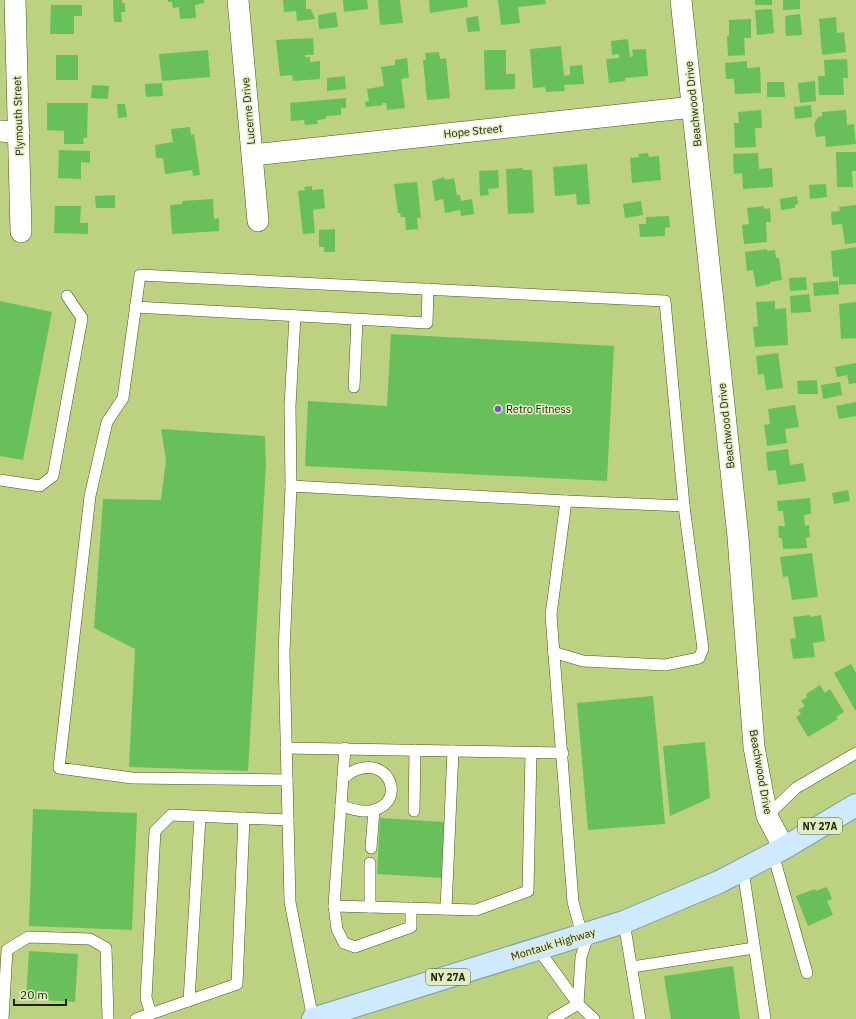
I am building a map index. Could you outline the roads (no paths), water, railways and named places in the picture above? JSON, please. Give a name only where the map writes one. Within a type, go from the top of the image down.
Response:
[{"type":"main road","name":"NY 27A","points":[[779,851],[856,805]]},
{"type":"main road","name":"Montauk Highway","points":[[313,1019],[624,922],[719,882],[779,851]]},
{"type":"street","name":"Plymouth Street","points":[[15,0],[10,132],[21,232]]},
{"type":"street","name":"Lucerne Drive","points":[[238,0],[258,222]]},
{"type":"street","name":"Beachwood Drive","points":[[681,0],[738,537],[754,747],[767,816],[779,851]]},
{"type":"street","name":"Hope Street","points":[[253,155],[693,107]]},
{"type":"lane","points":[[287,780],[132,778],[59,768],[90,496],[107,422],[123,398],[140,275],[665,301],[684,506],[703,649],[699,658],[665,665],[583,661],[553,652]]},
{"type":"lane","points":[[135,307],[427,323],[428,289]]},
{"type":"lane","points":[[0,480],[40,486],[53,476],[82,318],[67,296]]},
{"type":"lane","points":[[295,316],[290,406],[291,486],[284,653],[286,748],[290,902],[313,1019]]},
{"type":"lane","points":[[354,386],[357,320]]},
{"type":"lane","points":[[291,486],[684,506]]},
{"type":"lane","points":[[566,501],[551,615],[553,652],[563,752],[573,902],[586,934],[581,958],[578,1004]]},
{"type":"lane","points":[[286,748],[345,748],[531,753],[563,752]]},
{"type":"lane","points":[[345,748],[334,906],[337,929],[344,943],[355,947],[411,927],[411,908]]},
{"type":"lane","points":[[414,811],[415,750]]},
{"type":"lane","points":[[446,909],[453,751]]},
{"type":"lane","points":[[767,816],[796,788],[856,752]]},
{"type":"lane","points":[[334,906],[476,910],[528,892],[531,753]]},
{"type":"lane","points":[[341,806],[362,811],[374,810],[385,805],[389,800],[392,789],[389,777],[383,771],[369,767],[358,769],[343,778]]},
{"type":"lane","points":[[371,848],[374,810]]},
{"type":"lane","points":[[244,818],[237,984],[149,1016],[146,998],[155,831],[171,815],[200,817],[244,818],[288,820]]},
{"type":"lane","points":[[188,1001],[200,817]]},
{"type":"lane","points":[[779,851],[807,973]]},
{"type":"lane","points":[[370,863],[370,907]]},
{"type":"lane","points":[[743,870],[765,1019]]},
{"type":"lane","points":[[624,922],[640,1019]]},
{"type":"lane","points":[[3,1019],[8,950],[28,937],[90,939],[106,948],[108,1019]]},
{"type":"lane","points":[[632,967],[754,948]]},
{"type":"lane","points":[[538,949],[578,1004],[594,1019]]},
{"type":"lane","points":[[553,1019],[578,1004]]},
{"type":"place","name":"Retro Fitness","points":[[498,409]]}]
